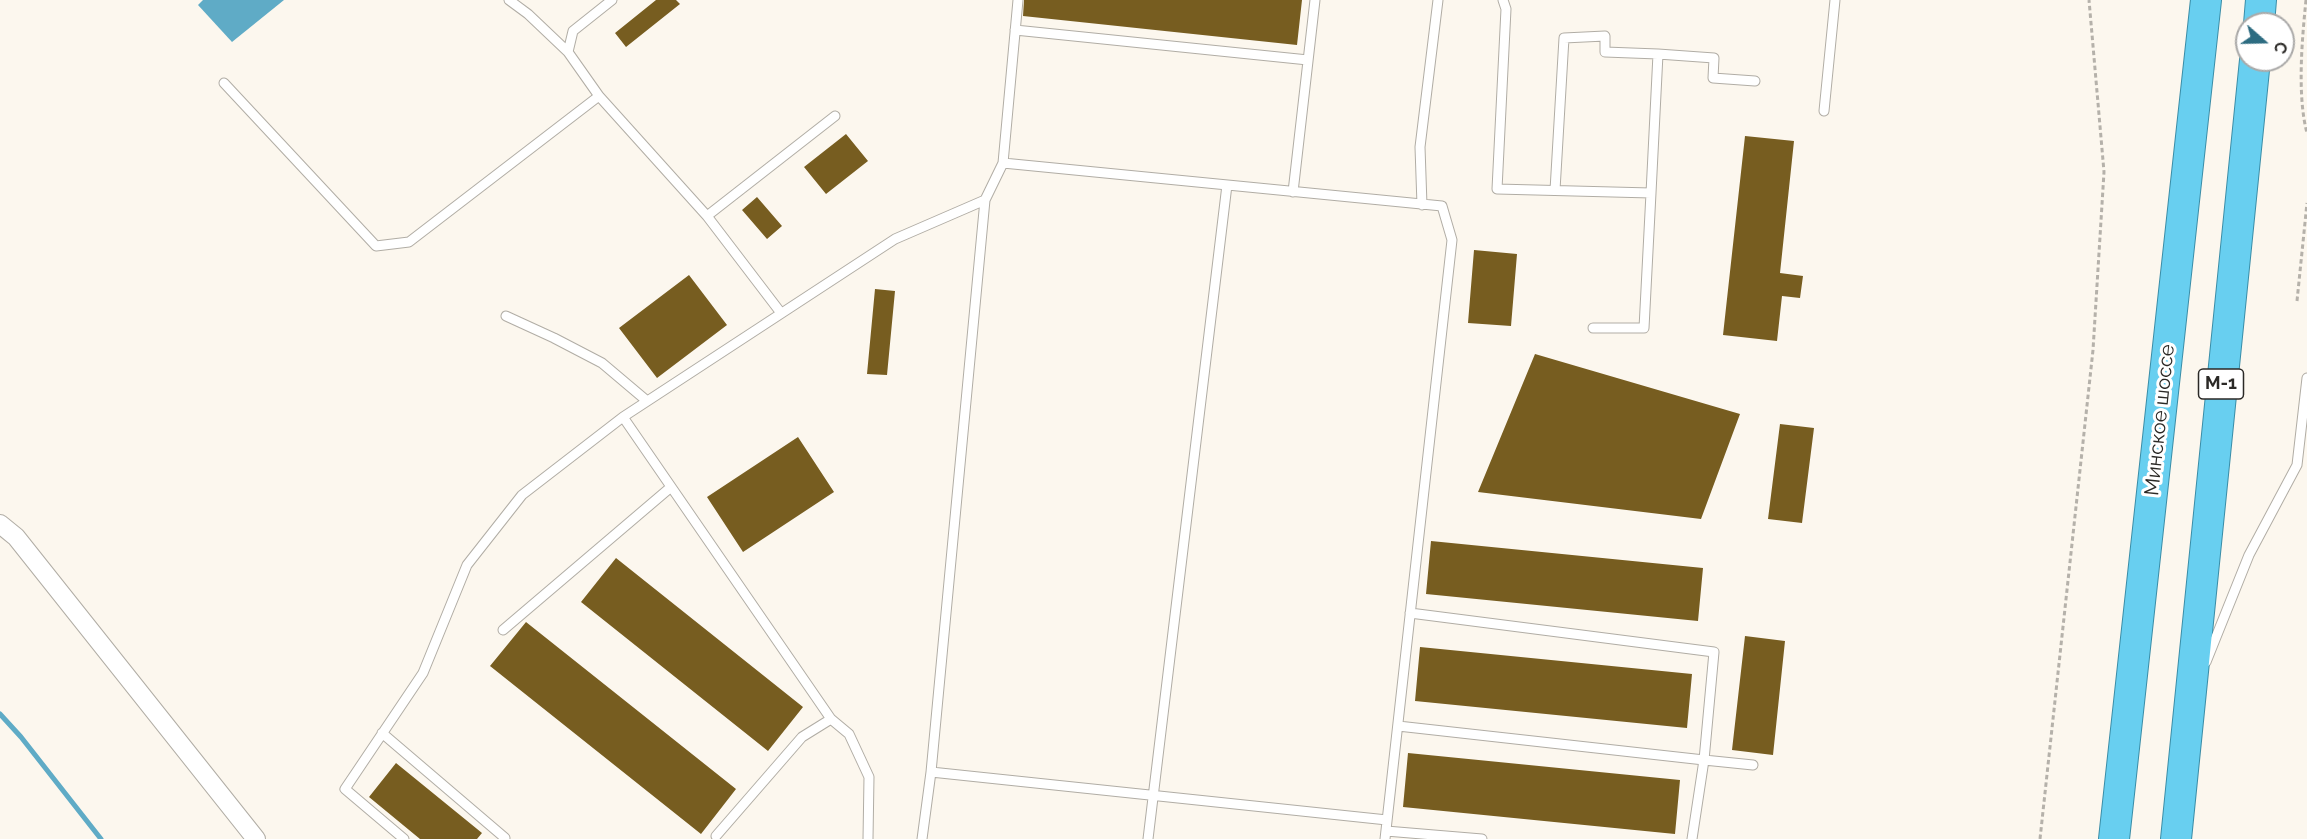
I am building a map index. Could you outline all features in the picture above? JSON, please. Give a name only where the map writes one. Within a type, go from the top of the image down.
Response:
[{"type":"highway","name":"Минское шоссе","points":[[2114,839],[2206,0]]},
{"type":"highway","name":"М-1","points":[[2176,839],[2254,72]]},
{"type":"street","points":[[0,524],[16,537],[249,835]]},
{"type":"lane","points":[[509,0],[528,14],[568,52],[599,96],[707,216],[781,313]]},
{"type":"lane","points":[[568,52],[573,31],[612,0]]},
{"type":"lane","points":[[922,839],[931,772],[986,200],[1003,163],[1018,0]]},
{"type":"lane","points":[[1293,192],[1315,0]]},
{"type":"lane","points":[[1422,205],[1420,147],[1438,0]]},
{"type":"lane","points":[[1503,0],[1506,9],[1497,189],[1651,193]]},
{"type":"lane","points":[[1824,111],[1835,0]]},
{"type":"lane","points":[[1015,30],[1308,60]]},
{"type":"lane","points":[[1555,190],[1564,38],[1605,36],[1605,52],[1714,58],[1713,78],[1755,81]]},
{"type":"lane","points":[[1593,328],[1644,328],[1658,54]]},
{"type":"lane","points":[[225,83],[376,246],[409,242],[599,96]]},
{"type":"lane","points":[[707,216],[835,116]]},
{"type":"lane","points":[[1003,163],[1442,206],[1452,240],[1385,835],[1482,839]]},
{"type":"lane","points":[[1148,839],[1227,185]]},
{"type":"lane","points":[[404,839],[345,789],[423,673],[467,565],[522,495],[623,417],[895,239],[986,200]]},
{"type":"lane","points":[[506,316],[602,363],[647,401]]},
{"type":"lane","points":[[2188,709],[2245,565],[2297,465],[2307,378]]},
{"type":"lane","points":[[623,417],[831,719],[849,734],[869,777],[868,839]]},
{"type":"lane","points":[[2297,465],[2307,469]]},
{"type":"lane","points":[[503,630],[671,487]]},
{"type":"lane","points":[[1410,613],[1714,651],[1704,760],[1692,839]]},
{"type":"lane","points":[[716,836],[802,737],[831,719]]},
{"type":"lane","points":[[1398,726],[1753,765]]},
{"type":"lane","points":[[382,734],[504,839]]},
{"type":"lane","points":[[931,772],[1387,820]]},
{"type":"path","points":[[2040,839],[2093,351],[2104,172],[2090,0]]},
{"type":"path","points":[[2306,0],[2302,33],[2303,118],[2307,133]]},
{"type":"path","points":[[2297,301],[2307,203]]},
{"type":"water","points":[[203,0],[284,0],[232,42],[198,5]]},
{"type":"building","points":[[656,0],[676,0],[680,4],[626,47],[615,33]]},
{"type":"building","points":[[1024,0],[1302,0],[1297,45],[1023,16]]},
{"type":"building","points":[[846,134],[868,161],[826,194],[804,167]]},
{"type":"building","points":[[1745,136],[1794,141],[1780,273],[1803,276],[1800,298],[1782,296],[1777,341],[1723,335]]},
{"type":"building","points":[[757,197],[782,226],[767,239],[742,210]]},
{"type":"building","points":[[1474,250],[1517,254],[1511,326],[1468,323]]},
{"type":"building","points":[[689,275],[727,325],[657,378],[619,328]]},
{"type":"building","points":[[875,289],[895,291],[887,375],[867,374]]},
{"type":"building","points":[[1535,354],[1740,414],[1701,519],[1478,492]]},
{"type":"building","points":[[1780,424],[1814,428],[1802,523],[1768,519]]},
{"type":"building","points":[[798,437],[834,492],[743,552],[707,497]]},
{"type":"building","points":[[1431,541],[1703,568],[1698,621],[1426,594]]},
{"type":"building","points":[[616,558],[803,707],[768,751],[581,602]]},
{"type":"building","points":[[526,622],[736,789],[701,834],[490,666]]},
{"type":"building","points":[[1745,636],[1785,641],[1773,755],[1732,750]]},
{"type":"building","points":[[1420,647],[1692,674],[1687,728],[1415,701]]},
{"type":"building","points":[[1408,753],[1680,780],[1675,834],[1403,807]]},
{"type":"building","points":[[396,763],[482,833],[477,839],[420,839],[369,797]]},
{"type":"waterway","points":[[0,714],[21,737],[101,839]]}]
